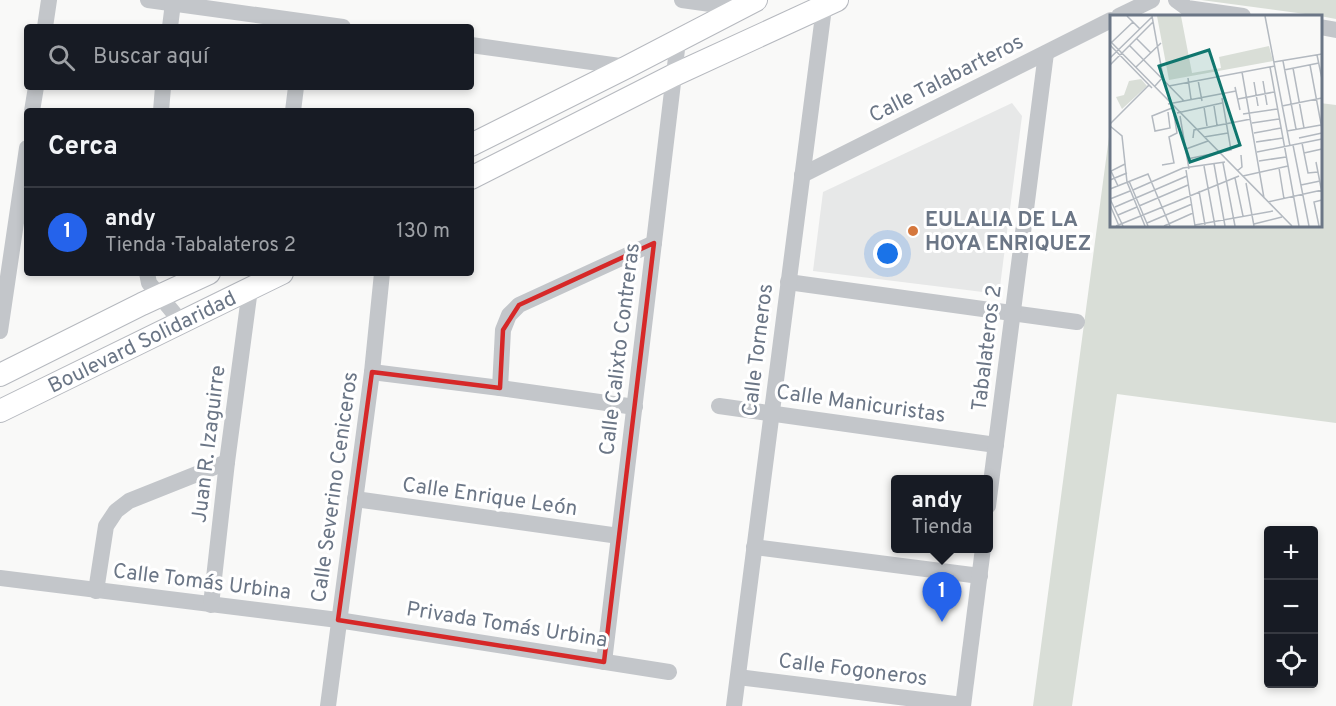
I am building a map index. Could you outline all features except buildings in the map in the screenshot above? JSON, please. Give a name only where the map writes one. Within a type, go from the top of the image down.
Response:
[{"type":"main road","points":[[474,176],[674,75],[829,2]]},
{"type":"main road","points":[[474,144],[747,4]]},
{"type":"main road","name":"Boulevard Solidaridad","points":[[0,375],[202,276]]},
{"type":"main road","name":"Boulevard Solidaridad","points":[[0,411],[276,276]]},
{"type":"street","points":[[45,24],[49,0]]},
{"type":"street","points":[[148,0],[303,24]]},
{"type":"street","points":[[682,0],[747,4]]},
{"type":"street","points":[[1121,15],[1152,0]]},
{"type":"street","points":[[1176,0],[1187,8],[1235,15]]},
{"type":"street","name":"Calle Torneros","points":[[734,706],[802,175],[829,2]]},
{"type":"street","points":[[170,24],[173,3]]},
{"type":"street","name":"Calle Talabarteros","points":[[802,175],[1110,21]]},
{"type":"street","points":[[1321,27],[1336,30]]},
{"type":"street","name":"Calle Calixto Contreras","points":[[604,662],[678,40]]},
{"type":"street","points":[[474,45],[627,67]]},
{"type":"street","name":"Tabalateros 2","points":[[992,475],[1046,53]]},
{"type":"street","points":[[33,108],[36,90]]},
{"type":"street","points":[[161,108],[163,90]]},
{"type":"street","points":[[293,108],[296,90]]},
{"type":"street","points":[[0,332],[24,168]]},
{"type":"street","points":[[500,388],[503,330],[510,315],[519,304],[654,243]]},
{"type":"street","points":[[148,276],[149,283],[182,323]]},
{"type":"street","name":"Calle Severino Ceniceros","points":[[328,706],[372,372],[382,276]]},
{"type":"street","points":[[788,282],[1077,322]]},
{"type":"street","name":"Juan R. Izaguirre","points":[[211,605],[250,289]]},
{"type":"street","points":[[372,372],[635,407]]},
{"type":"street","name":"Calle Manicuristas","points":[[719,406],[996,445]]},
{"type":"street","points":[[0,578],[96,591],[106,526],[116,511],[129,501],[227,462]]},
{"type":"street","name":"Calle Enrique León","points":[[355,499],[619,536]]},
{"type":"street","points":[[754,546],[980,576]]},
{"type":"street","points":[[963,706],[983,553]]},
{"type":"street","name":"Calle Tomás Urbina","points":[[96,591],[338,620]]},
{"type":"street","name":"Privada Tomás Urbina","points":[[338,620],[669,672]]},
{"type":"street","name":"Calle Fogoneros","points":[[738,677],[963,706]]},
{"type":"highlighted area","points":[[654,243],[604,662],[338,620],[372,372],[500,388],[503,330],[519,305]]},
{"type":"shaded area","points":[[1201,0],[1336,0],[1336,19]]},
{"type":"shaded area","name":"EULALIA DE LA HOYA ENRIQUEZ","points":[[1012,103],[1022,116],[999,294],[813,271],[823,192]]},
{"type":"shaded area","points":[[1321,103],[1336,105],[1336,423],[1117,394],[1072,706],[1033,706],[1110,129],[1110,226],[1321,226]]},
{"type":"place","name":"EULALIA DE LA HOYA ENRIQUEZ","points":[[913,231]]},
{"type":"place","name":"andy","points":[[942,622]]}]
